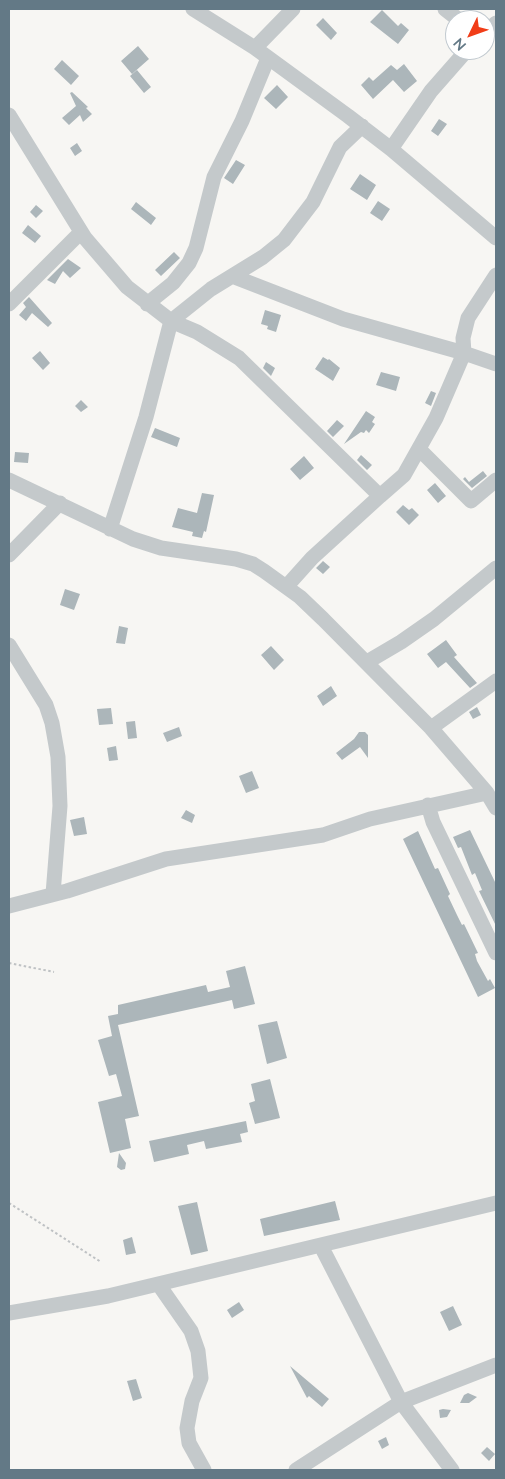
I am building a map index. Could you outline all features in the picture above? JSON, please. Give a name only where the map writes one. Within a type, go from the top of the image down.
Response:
[{"type":"street","points":[[193,9],[254,48],[362,126],[496,238]]},
{"type":"street","points":[[254,48],[293,9]]},
{"type":"street","points":[[147,304],[173,283],[189,263],[196,248],[214,177],[242,121],[268,58]]},
{"type":"street","points":[[391,149],[437,84],[458,60]]},
{"type":"street","points":[[9,116],[82,232],[116,274],[147,304],[172,321],[197,332],[239,358],[380,496]]},
{"type":"street","points":[[110,529],[146,417],[172,321],[190,304],[263,257],[284,240],[313,202],[340,147],[362,126]]},
{"type":"street","points":[[9,304],[82,232]]},
{"type":"street","points":[[286,587],[312,558],[404,475],[436,418],[464,353],[463,338],[468,318],[496,275]]},
{"type":"street","points":[[232,276],[343,319],[464,353],[496,364]]},
{"type":"street","points":[[419,449],[471,501],[496,480]]},
{"type":"street","points":[[9,480],[60,503],[110,529],[161,548],[236,559],[253,564],[286,587],[311,608],[367,662],[431,728],[487,794],[496,808]]},
{"type":"street","points":[[9,556],[60,503]]},
{"type":"street","points":[[367,662],[401,642],[434,618],[496,568]]},
{"type":"street","points":[[9,645],[46,705],[57,749],[60,806],[53,894]]},
{"type":"street","points":[[431,728],[496,680]]},
{"type":"street","points":[[9,906],[166,859],[323,835],[370,819],[428,805],[487,794]]},
{"type":"street","points":[[428,805],[433,822],[496,953]]},
{"type":"street","points":[[9,1313],[159,1285],[496,1203]]},
{"type":"street","points":[[321,1246],[401,1402],[452,1470]]},
{"type":"street","points":[[159,1285],[191,1331],[198,1351],[201,1378],[192,1401],[187,1428],[190,1443],[204,1470]]},
{"type":"street","points":[[296,1470],[401,1402],[496,1365]]},
{"type":"path","points":[[9,964],[54,972]]},
{"type":"path","points":[[9,1202],[101,1262]]},
{"type":"building","points":[[382,10],[398,26],[401,23],[409,30],[398,44],[370,22]]},
{"type":"building","points":[[323,18],[337,33],[331,40],[316,25]]},
{"type":"building","points":[[138,46],[149,59],[132,74],[121,61]]},
{"type":"building","points":[[62,60],[79,76],[71,85],[54,69]]},
{"type":"building","points":[[404,64],[417,81],[404,92],[393,80],[373,99],[361,85],[369,77],[373,81],[391,65],[397,70]]},
{"type":"building","points":[[137,70],[151,87],[144,93],[130,76]]},
{"type":"building","points":[[277,85],[288,97],[276,109],[264,98]]},
{"type":"building","points":[[72,92],[88,107],[86,108],[92,114],[83,122],[80,115],[69,125],[62,118],[76,106],[70,93]]},
{"type":"building","points":[[439,119],[447,124],[438,136],[431,131]]},
{"type":"building","points":[[77,143],[82,151],[75,156],[70,148]]},
{"type":"building","points":[[236,160],[245,165],[233,184],[224,178]]},
{"type":"building","points":[[360,174],[376,185],[367,200],[350,189]]},
{"type":"building","points":[[378,201],[390,209],[382,221],[370,213]]},
{"type":"building","points":[[136,202],[156,218],[151,225],[131,209]]},
{"type":"building","points":[[36,205],[43,211],[36,218],[30,212]]},
{"type":"building","points":[[28,225],[41,236],[35,243],[22,233]]},
{"type":"building","points":[[174,252],[180,258],[161,276],[155,270]]},
{"type":"building","points":[[68,259],[81,268],[70,278],[63,271],[55,284],[47,280]]},
{"type":"building","points":[[29,297],[52,323],[48,327],[32,313],[26,321],[19,315],[26,307],[23,303]]},
{"type":"building","points":[[265,310],[281,315],[276,332],[267,329],[268,326],[261,324]]},
{"type":"building","points":[[40,351],[50,363],[43,370],[32,358]]},
{"type":"building","points":[[323,357],[329,359],[340,368],[333,381],[315,369]]},
{"type":"building","points":[[266,362],[275,368],[271,376],[263,368]]},
{"type":"building","points":[[381,372],[400,377],[396,391],[376,385]]},
{"type":"building","points":[[431,391],[436,393],[431,406],[425,403]]},
{"type":"building","points":[[81,400],[88,407],[81,412],[75,406]]},
{"type":"building","points":[[366,411],[375,417],[372,422],[375,424],[369,433],[366,430],[364,433],[361,432],[344,444]]},
{"type":"building","points":[[337,420],[344,426],[333,437],[327,431]]},
{"type":"building","points":[[155,428],[180,438],[177,447],[151,437]]},
{"type":"building","points":[[15,452],[29,453],[28,463],[14,462]]},
{"type":"building","points":[[361,455],[372,465],[367,470],[357,460]]},
{"type":"building","points":[[304,456],[314,468],[300,480],[290,469]]},
{"type":"building","points":[[483,471],[487,476],[472,488],[463,479],[465,477],[469,482]]},
{"type":"building","points":[[435,483],[446,496],[438,503],[427,490]]},
{"type":"building","points":[[202,493],[214,495],[206,532],[204,531],[202,538],[192,536],[193,532],[172,527],[178,508],[197,513]]},
{"type":"building","points":[[403,505],[409,510],[412,508],[419,515],[409,525],[396,512]]},
{"type":"building","points":[[323,561],[330,567],[323,574],[316,568]]},
{"type":"building","points":[[65,589],[80,594],[74,610],[60,605]]},
{"type":"building","points":[[119,626],[128,628],[125,644],[116,643]]},
{"type":"building","points":[[446,640],[457,655],[454,657],[477,683],[470,688],[446,662],[438,668],[427,654]]},
{"type":"building","points":[[271,646],[284,660],[274,670],[261,655]]},
{"type":"building","points":[[331,686],[337,696],[323,706],[317,696]]},
{"type":"building","points":[[477,707],[481,715],[473,719],[469,712]]},
{"type":"building","points":[[111,708],[113,724],[99,725],[97,709]]},
{"type":"building","points":[[135,721],[137,738],[128,739],[126,722]]},
{"type":"building","points":[[179,727],[182,736],[167,742],[163,733]]},
{"type":"building","points":[[359,732],[365,732],[368,735],[368,758],[360,747],[342,760],[336,753],[354,739]]},
{"type":"building","points":[[116,746],[118,760],[109,761],[107,748]]},
{"type":"building","points":[[252,771],[259,788],[246,793],[239,776]]},
{"type":"building","points":[[186,810],[195,815],[192,823],[181,818]]},
{"type":"building","points":[[84,817],[87,834],[74,836],[70,820]]},
{"type":"building","points":[[470,830],[496,884],[496,926],[479,891],[482,890],[475,873],[472,875],[461,847],[458,848],[453,837]]},
{"type":"building","points":[[418,831],[435,869],[438,868],[457,915],[462,925],[464,924],[478,953],[475,954],[477,961],[488,981],[490,979],[495,988],[478,997],[403,839]]},
{"type":"building","points":[[245,966],[255,1004],[234,1009],[232,1000],[118,1025],[139,1116],[125,1119],[131,1148],[110,1153],[98,1102],[122,1096],[116,1074],[109,1076],[98,1040],[112,1036],[108,1016],[118,1014],[118,1005],[206,985],[208,992],[230,987],[226,971]]},
{"type":"building","points":[[277,1021],[287,1058],[267,1064],[258,1025]]},
{"type":"building","points":[[270,1079],[280,1118],[255,1124],[249,1103],[255,1101],[251,1084]]},
{"type":"building","points":[[246,1121],[248,1132],[240,1134],[242,1142],[206,1149],[204,1141],[187,1145],[189,1154],[154,1162],[149,1141]]},
{"type":"building","points":[[119,1153],[126,1163],[125,1169],[121,1170],[117,1167]]},
{"type":"building","points":[[335,1201],[340,1220],[264,1236],[260,1219]]},
{"type":"building","points":[[197,1202],[208,1251],[191,1255],[178,1206]]},
{"type":"building","points":[[132,1237],[136,1253],[126,1255],[123,1240]]},
{"type":"building","points":[[239,1302],[244,1310],[232,1318],[227,1310]]},
{"type":"building","points":[[453,1306],[462,1325],[449,1331],[440,1312]]},
{"type":"building","points":[[290,1366],[329,1399],[322,1407],[309,1396],[307,1398]]},
{"type":"building","points":[[136,1379],[142,1398],[133,1401],[127,1381]]},
{"type":"building","points":[[468,1393],[477,1397],[469,1403],[460,1403],[464,1395]]},
{"type":"building","points":[[439,1410],[451,1410],[447,1417],[440,1418]]},
{"type":"building","points":[[386,1437],[389,1445],[382,1449],[378,1441]]},
{"type":"building","points":[[487,1447],[495,1454],[489,1461],[481,1453]]}]
